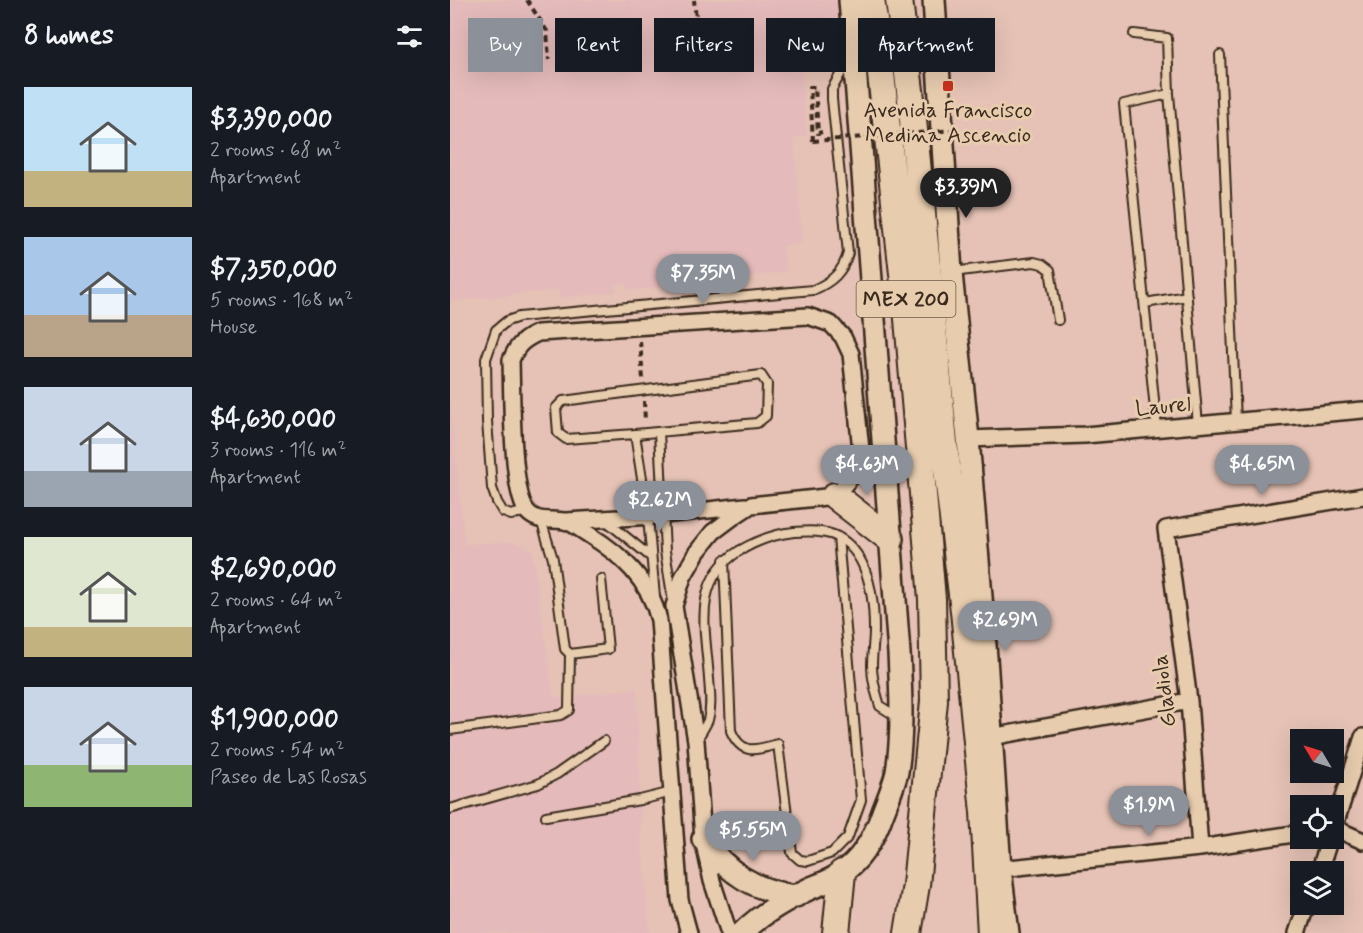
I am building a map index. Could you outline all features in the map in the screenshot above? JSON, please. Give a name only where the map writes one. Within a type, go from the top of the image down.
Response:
[{"type":"highway","name":"MEX 200","points":[[871,0],[908,319],[932,599],[934,701],[916,885],[908,933]]},
{"type":"highway","name":"MEX 200","points":[[899,0],[984,812],[991,933]]},
{"type":"highway","points":[[835,496],[891,539]]},
{"type":"highway","points":[[975,933],[984,812]]},
{"type":"highway","points":[[836,933],[842,873]]},
{"type":"main road","points":[[742,933],[751,923],[796,896],[842,873],[858,858],[879,823],[896,774],[902,719],[900,653],[850,0]]},
{"type":"main road","points":[[934,0],[951,273],[968,440],[992,736],[1000,868],[1008,933]]},
{"type":"main road","points":[[703,839],[719,860],[739,877],[762,889],[796,896]]},
{"type":"street","points":[[791,315],[816,317],[831,324],[843,337],[851,354],[861,450],[857,470],[835,496],[655,516],[566,521],[541,520],[527,511],[514,455],[511,360],[516,347],[526,338],[538,333],[639,326],[791,315]]},
{"type":"street","name":"Laurel","points":[[968,440],[1085,435],[1363,410]]},
{"type":"street","name":"Gladiola","points":[[1200,848],[1189,700],[1166,529],[1363,496]]},
{"type":"street","points":[[729,933],[712,881],[703,839],[696,741],[674,606],[683,577],[703,542],[713,532],[751,505]]},
{"type":"street","points":[[566,521],[596,539],[628,565],[645,584],[656,608],[680,900],[689,933]]},
{"type":"street","points":[[992,736],[1189,700]]},
{"type":"street","points":[[1344,799],[1360,753],[1363,737]]},
{"type":"street","points":[[1344,832],[1363,841]]},
{"type":"street","points":[[1000,868],[1200,848],[1290,834]]},
{"type":"street","points":[[1297,933],[1303,915]]},
{"type":"lane","points":[[1134,34],[1167,38],[1169,94],[1198,425]]},
{"type":"lane","points":[[527,511],[511,515],[503,512],[492,488],[487,421],[486,359],[496,330],[507,321],[519,317],[813,290],[837,276],[844,266],[848,253],[832,89],[854,51]]},
{"type":"lane","points":[[1220,55],[1236,421]]},
{"type":"lane","points":[[1157,429],[1125,104],[1169,94]]},
{"type":"lane","points":[[951,273],[1034,262],[1042,264],[1050,270],[1058,320]]},
{"type":"lane","points":[[1144,303],[1187,296]]},
{"type":"lane","points":[[761,375],[767,384],[766,416],[757,423],[658,432],[566,439],[558,433],[556,408],[563,401],[761,375]]},
{"type":"lane","points":[[656,608],[651,557],[658,432]]},
{"type":"lane","points":[[635,434],[665,551],[674,606]]},
{"type":"lane","points":[[604,519],[651,557]]},
{"type":"lane","points":[[450,730],[561,715],[569,711],[570,654],[565,649],[553,559],[541,520]]},
{"type":"lane","points":[[696,741],[707,722],[711,699],[705,606],[708,589],[724,560],[754,542],[781,533],[812,530],[838,537],[856,553],[871,586],[874,686],[880,706],[902,719]]},
{"type":"lane","points":[[724,560],[731,731],[736,742],[743,748],[751,750],[778,744],[792,853],[800,860],[808,861],[832,853],[848,837],[861,800],[838,537]]},
{"type":"lane","points":[[570,654],[608,649],[601,579]]},
{"type":"lane","points":[[450,809],[538,784],[604,741]]},
{"type":"lane","points":[[546,816],[640,800],[672,792]]},
{"type":"path","points":[[527,0],[547,31],[549,60]]},
{"type":"path","points":[[694,0],[696,18]]},
{"type":"path","points":[[835,131],[818,133],[815,87],[810,87],[813,141],[955,130]]},
{"type":"path","points":[[639,326],[645,433]]},
{"type":"shaded area","points":[[450,0],[838,0],[840,18],[766,18],[766,72],[801,72],[807,136],[794,138],[802,243],[783,246],[786,272],[628,291],[627,284],[616,284],[616,292],[560,298],[558,290],[450,302]]},
{"type":"shaded area","points":[[450,398],[465,544],[508,542],[520,544],[532,550],[554,698],[637,688],[641,829],[650,933],[450,933]]},
{"type":"place","name":"Avenida Francisco Medina Ascencio","points":[[948,86]]}]
